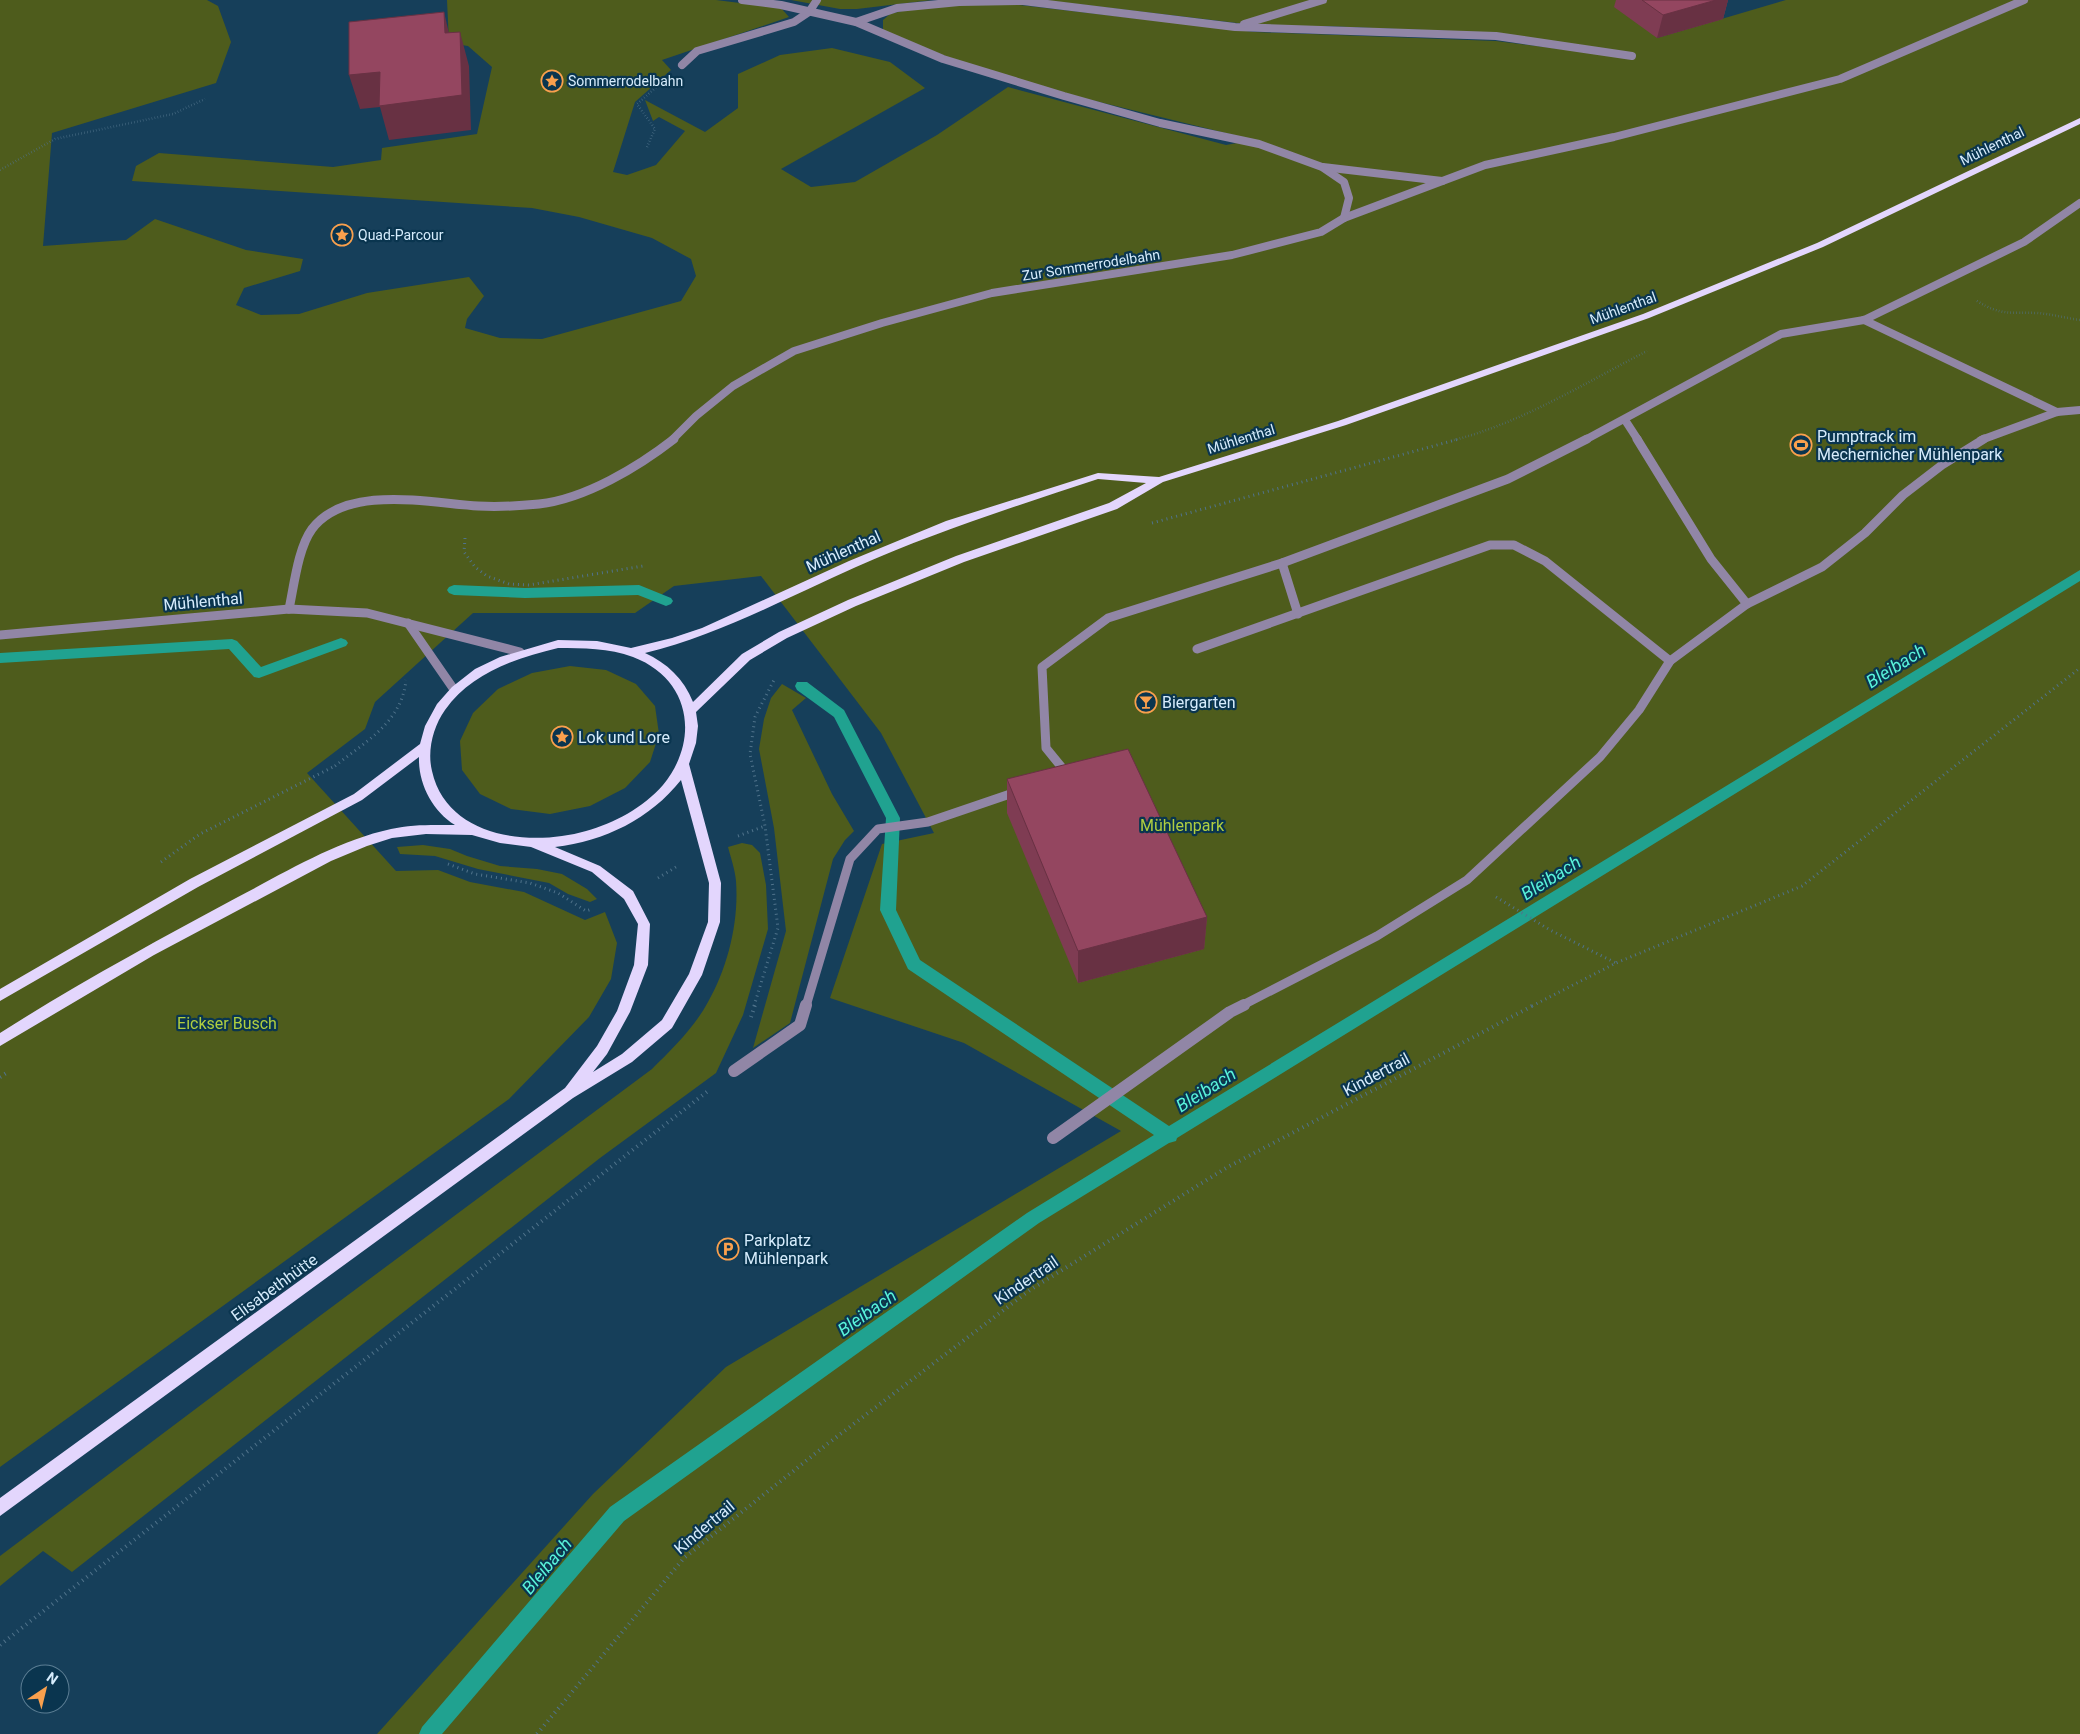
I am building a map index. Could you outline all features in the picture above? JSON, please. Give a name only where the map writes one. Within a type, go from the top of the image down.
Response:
[{"type":"main road","name":"Mühlenthal","points":[[691,710],[746,657],[783,635],[852,603],[960,559],[1113,506],[1159,480],[1342,423],[1646,316],[1820,245],[2080,121]]},
{"type":"main road","name":"Mühlenthal","points":[[631,652],[674,642],[706,631],[885,550],[950,524],[1098,476],[1159,480]]},
{"type":"main road","points":[[558,644],[596,644],[631,652],[659,666],[679,686],[691,710],[692,738],[684,766],[666,791],[640,812],[608,829],[572,840],[535,843],[502,839],[472,830],[449,814],[432,795],[424,772],[423,747],[434,718],[455,691],[484,669],[520,652],[558,644]]},
{"type":"main road","points":[[0,996],[194,883],[358,797],[423,747]]},
{"type":"main road","points":[[568,1094],[627,1058],[667,1024],[696,975],[714,922],[715,883],[692,803],[684,766]]},
{"type":"main road","points":[[0,1040],[40,1014],[215,915],[297,872],[354,846],[382,835],[398,832],[472,830]]},
{"type":"main road","points":[[535,843],[596,869],[629,895],[644,924],[641,965],[623,1012],[602,1050],[568,1094]]},
{"type":"main road","name":"Elisabethhütte","points":[[0,1508],[568,1094]]},
{"type":"lane","points":[[742,0],[856,22],[943,59],[1160,123],[1259,144],[1322,167],[1443,181]]},
{"type":"lane","points":[[682,65],[696,51],[794,22],[810,12],[817,0]]},
{"type":"lane","points":[[1235,27],[1323,0]]},
{"type":"lane","name":"Zur Sommerrodelbahn","points":[[289,609],[302,550],[312,529],[331,513],[360,502],[398,498],[489,506],[540,504],[570,496],[598,486],[647,460],[674,439],[696,416],[733,386],[794,351],[882,323],[992,293],[1232,255],[1321,232],[1344,218],[1486,165],[1614,138],[1840,79],[2024,0]]},
{"type":"lane","points":[[856,22],[897,8],[959,2],[1023,1],[1235,27],[1496,36],[1632,56]]},
{"type":"lane","points":[[1322,167],[1344,182],[1349,198],[1344,218]]},
{"type":"lane","points":[[1058,778],[1068,775],[1046,748],[1042,667],[1108,618],[1282,563],[1508,479],[1625,420],[1781,334],[1864,320],[1944,282],[2024,242],[2080,203]]},
{"type":"lane","points":[[1864,320],[2057,412]]},
{"type":"lane","points":[[1053,1138],[1230,1012],[1377,936],[1467,880],[1600,757],[1639,710],[1670,661],[1747,604],[1822,566],[1865,534],[1903,495],[1977,442],[2057,412],[2080,410]]},
{"type":"lane","points":[[1625,420],[1711,559],[1747,604]]},
{"type":"lane","points":[[1197,649],[1490,545],[1514,545],[1545,561],[1670,661]]},
{"type":"lane","points":[[1282,563],[1298,614]]},
{"type":"lane","name":"Mühlenthal","points":[[0,635],[289,609],[367,613],[520,652]]},
{"type":"lane","points":[[408,623],[455,691]]},
{"type":"lane","points":[[734,1070],[800,1025],[850,859],[878,829],[928,822],[1030,788]]},
{"type":"path","points":[[648,147],[655,129],[638,104],[682,65]]},
{"type":"path","points":[[0,170],[55,139],[173,114],[205,99]]},
{"type":"path","points":[[1944,282],[1992,310],[2013,314],[2038,313],[2080,320]]},
{"type":"path","points":[[1151,524],[1374,461],[1475,435],[1540,406],[1653,348]]},
{"type":"path","points":[[464,552],[475,567],[487,576],[509,584],[529,585],[643,566]]},
{"type":"path","name":"Kindertrail","points":[[537,1734],[684,1558],[826,1445],[1030,1290],[1226,1168],[1454,1046],[1616,963],[1802,886],[2080,668]]},
{"type":"path","points":[[358,797],[335,766],[376,736],[400,706],[407,682],[402,673]]},
{"type":"path","points":[[0,1645],[734,1070],[778,928],[765,826],[750,754],[755,717],[774,680],[781,675]]},
{"type":"path","points":[[1502,901],[1550,930],[1616,963]]},
{"type":"green space","points":[[0,0],[207,0],[218,6],[231,42],[216,83],[52,133],[43,246],[126,240],[155,219],[246,250],[303,259],[300,271],[244,288],[236,305],[261,315],[299,314],[367,293],[469,277],[484,296],[467,319],[465,328],[500,338],[542,339],[681,301],[696,276],[691,259],[652,238],[579,217],[532,208],[132,181],[136,166],[159,153],[333,167],[381,160],[382,148],[477,134],[492,67],[468,46],[449,43],[447,0],[716,0],[781,8],[789,17],[662,60],[671,70],[635,102],[613,172],[627,175],[656,165],[685,131],[659,117],[653,121],[645,100],[705,132],[738,108],[738,74],[780,55],[832,48],[890,62],[925,88],[781,169],[811,187],[855,182],[937,135],[1008,87],[1226,145],[1254,140],[1067,94],[950,58],[883,30],[883,20],[890,14],[906,10],[958,5],[1019,5],[1255,32],[1496,41],[1635,58],[1636,55],[1495,33],[1325,26],[1263,26],[1043,0],[1640,0],[1657,38],[1786,0],[2080,0],[2080,1734],[377,1734],[593,1494],[726,1367],[1121,1131],[964,1043],[830,998],[882,844],[934,833],[881,733],[761,576],[674,586],[635,613],[473,613],[375,702],[365,729],[307,773],[396,871],[438,870],[470,882],[524,892],[585,920],[605,912],[617,943],[611,979],[589,1017],[509,1099],[0,1467]]},
{"type":"green space","points":[[791,0],[932,0],[857,9],[840,9]]},
{"type":"green space","points":[[570,666],[606,670],[636,684],[655,706],[659,734],[650,762],[625,788],[590,806],[550,814],[511,809],[480,794],[462,770],[460,741],[473,713],[498,689],[532,673]]},
{"type":"green space","points":[[782,684],[806,698],[792,710],[832,794],[854,831],[845,840],[833,859],[790,1023],[753,1048],[786,931],[774,828],[759,749],[764,719],[771,698]]},
{"type":"green space","points":[[742,843],[752,845],[760,853],[766,885],[768,929],[743,1015],[716,1073],[600,1158],[72,1572],[43,1551],[0,1586],[0,1556],[652,1069],[660,1061],[696,1021],[708,1002],[721,974],[731,944],[736,912],[736,881],[728,847]]},
{"type":"green space","points":[[423,845],[450,849],[500,866],[537,869],[562,874],[587,889],[597,899],[590,902],[568,894],[549,883],[478,869],[435,856],[400,854],[397,847]]},
{"type":"building","points":[[1642,0],[1716,0],[1663,15]]},
{"type":"building","points":[[444,12],[445,33],[460,32],[462,95],[379,106],[380,72],[349,75],[349,22]]},
{"type":"building","points":[[1128,749],[1207,917],[1078,951],[1007,779]]},
{"type":"waterway","name":"Bleibach","points":[[1168,1135],[2080,575]]},
{"type":"waterway","points":[[454,590],[525,593],[639,590],[666,601]]},
{"type":"waterway","points":[[0,658],[232,644],[259,673],[341,643]]},
{"type":"waterway","points":[[802,686],[839,714],[893,818],[888,910],[914,964],[1168,1135]]},
{"type":"waterway","name":"Bleibach","points":[[429,1734],[617,1514],[1033,1218],[1168,1135]]},
{"type":"place","name":"Sommerrodelbahn","points":[[552,81]]},
{"type":"place","name":"Quad-Parcour","points":[[342,235]]},
{"type":"place","name":"Pumptrack im Mechernicher Mühlenpark","points":[[1801,445]]},
{"type":"place","name":"Biergarten","points":[[1146,702]]},
{"type":"place","name":"Lok und Lore","points":[[562,737]]},
{"type":"place","name":"Parkplatz Mühlenpark","points":[[728,1249]]},
{"type":"park label","name":"Mühlenpark","points":[[1182,825]]},
{"type":"park label","name":"Eickser Busch","points":[[227,1023]]}]
